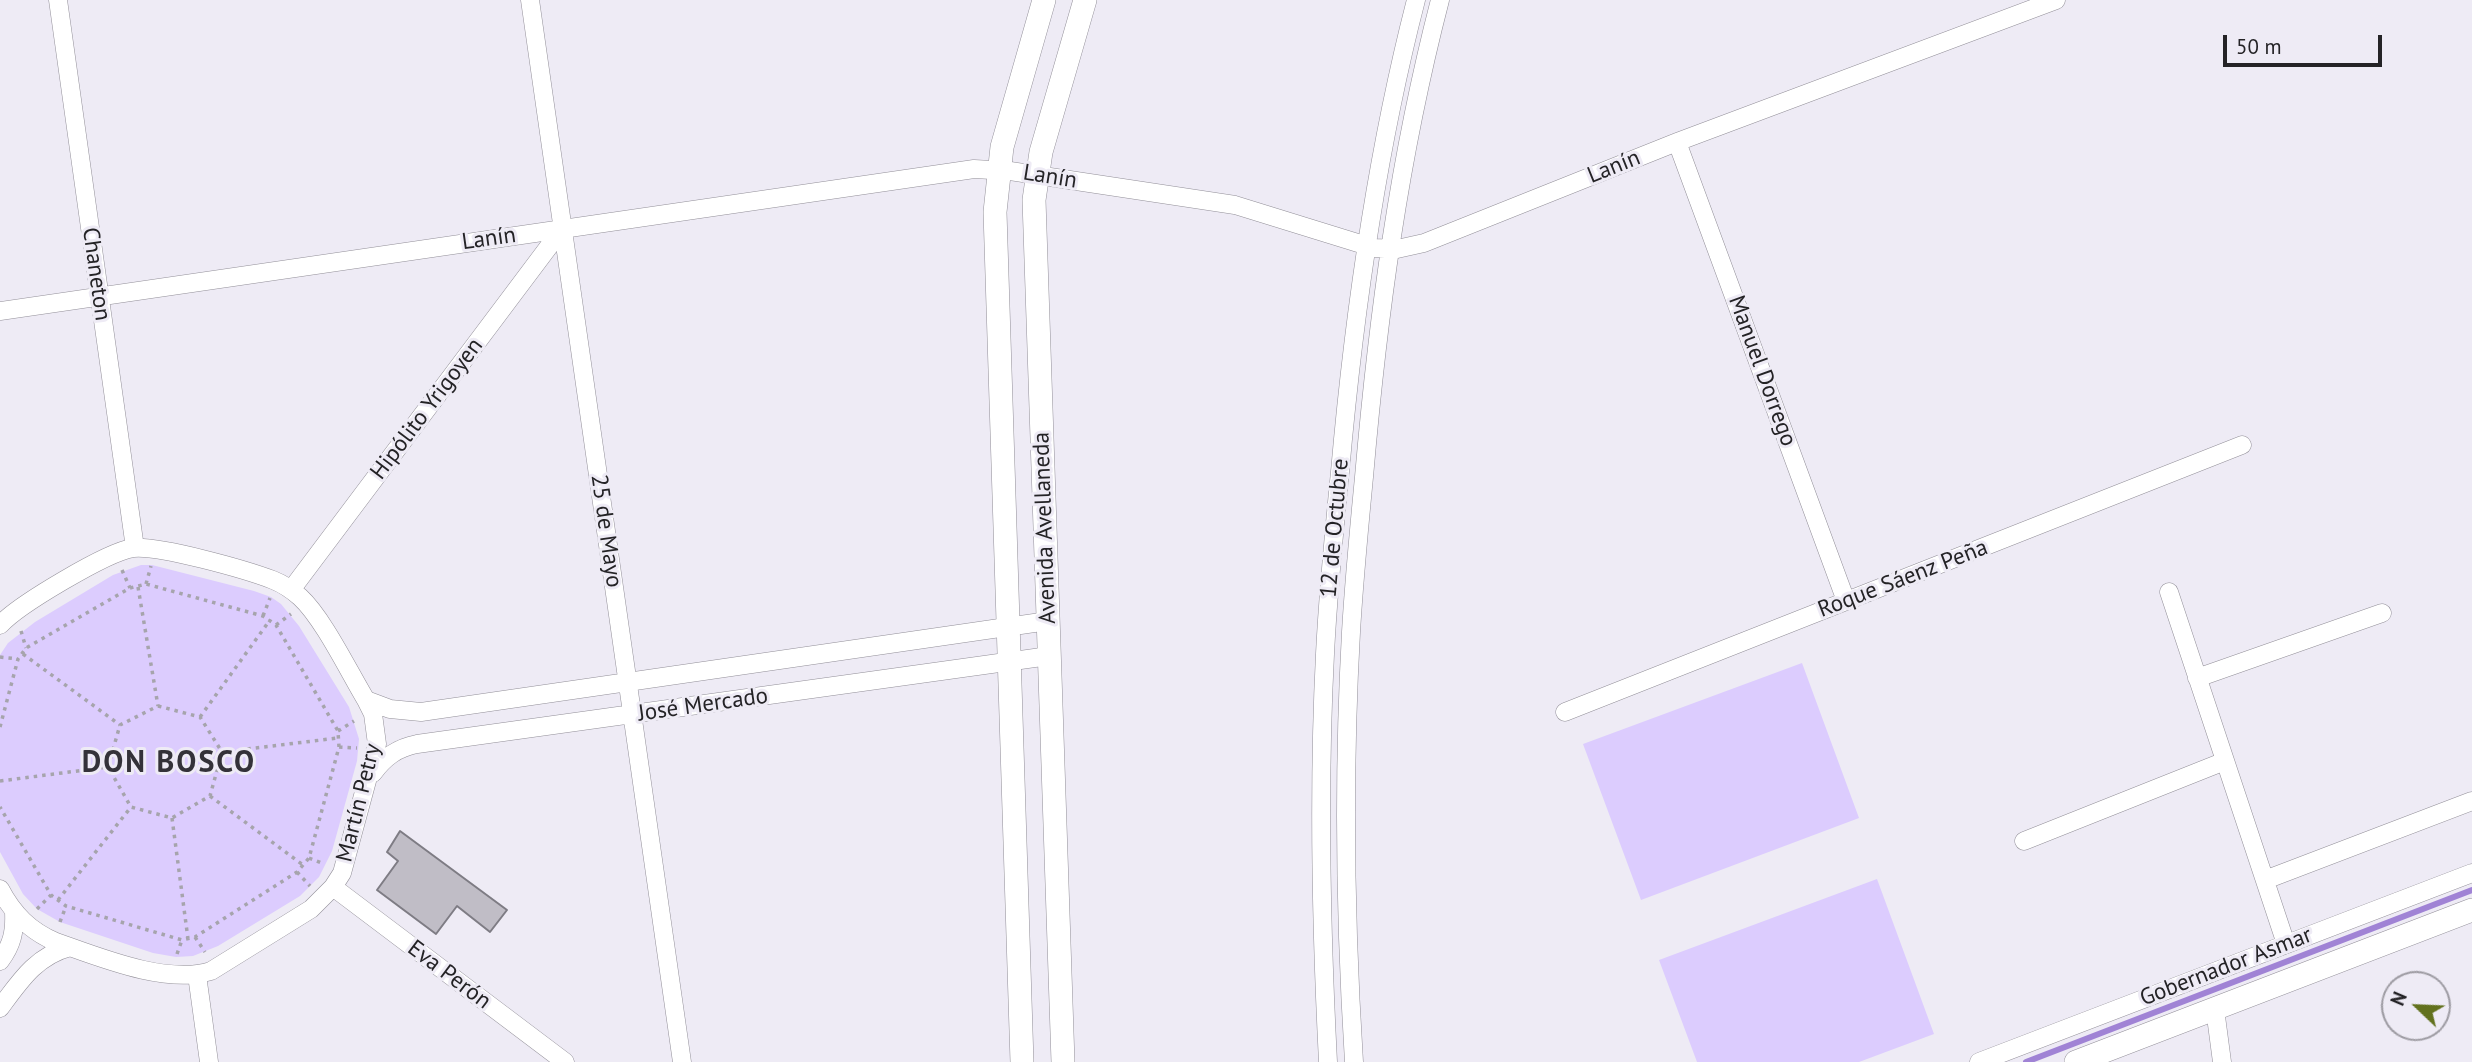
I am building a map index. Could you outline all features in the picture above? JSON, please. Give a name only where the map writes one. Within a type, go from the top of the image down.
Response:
[{"type":"street","name":"Chaneton","points":[[58,0],[135,548]]},
{"type":"street","name":"25 de Mayo","points":[[530,0],[682,1062]]},
{"type":"street","name":"Avenida Avellaneda","points":[[1022,1062],[994,231],[1002,147],[1044,0]]},
{"type":"street","name":"Avenida Avellaneda","points":[[1063,1062],[1034,226],[1037,175],[1044,143],[1085,0]]},
{"type":"street","name":"12 de Octubre","points":[[1328,1062],[1322,832],[1325,657],[1348,381],[1366,246],[1387,123],[1416,0]]},
{"type":"street","name":"12 de Octubre","points":[[1354,1062],[1347,855],[1349,661],[1372,385],[1389,250],[1408,138],[1440,0]]},
{"type":"street","name":"Lanín","points":[[0,310],[961,170],[998,169],[1247,208],[1366,246],[1389,250],[1424,243],[1677,142],[2056,0]]},
{"type":"street","name":"Manuel Dorrego","points":[[1677,142],[1846,601]]},
{"type":"street","name":"Hipólito Yrigoyen","points":[[291,590],[562,229]]},
{"type":"street","name":"Roque Sáenz Peña","points":[[1564,712],[2242,446]]},
{"type":"street","name":"Martín Petry","points":[[0,625],[20,608],[107,556],[135,548],[161,550],[260,576],[291,590],[313,612],[366,700],[373,715],[377,744],[348,854],[342,873],[333,887],[323,899],[300,916],[224,964],[197,975],[152,972],[40,935],[14,912],[0,889]]},
{"type":"street","points":[[2169,592],[2286,944]]},
{"type":"street","points":[[0,607],[20,608]]},
{"type":"street","points":[[2197,678],[2382,613]]},
{"type":"street","name":"José Mercado","points":[[366,700],[390,709],[421,712],[1048,621]]},
{"type":"street","name":"José Mercado","points":[[369,779],[389,756],[407,747],[1049,656]]},
{"type":"street","points":[[2024,841],[2225,761]]},
{"type":"street","points":[[2264,880],[2472,800]]},
{"type":"street","name":"Gobernador Asmar","points":[[1979,1062],[2472,873]]},
{"type":"street","name":"Eva Perón","points":[[333,887],[565,1062]]},
{"type":"street","name":"Gobernador Asmar","points":[[2076,1062],[2472,909]]},
{"type":"street","points":[[0,961],[11,943],[15,927],[14,912]]},
{"type":"street","points":[[0,1008],[32,967],[51,953],[70,947]]},
{"type":"street","points":[[197,975],[209,1062]]},
{"type":"street","points":[[2215,1009],[2222,1062]]},
{"type":"path","points":[[146,584],[152,565]]},
{"type":"path","points":[[122,570],[130,588]]},
{"type":"path","points":[[0,727],[18,659],[26,648],[130,588],[146,584],[263,616],[276,625],[338,731],[339,747],[309,858],[297,872],[188,939],[182,940],[66,906],[51,895],[0,807]]},
{"type":"path","points":[[138,586],[158,706]]},
{"type":"path","points":[[263,616],[271,597]]},
{"type":"path","points":[[276,625],[291,614]]},
{"type":"path","points":[[200,717],[270,620]]},
{"type":"path","points":[[21,631],[26,648]]},
{"type":"path","points":[[23,653],[120,725]]},
{"type":"path","points":[[0,657],[18,659]]},
{"type":"path","points":[[158,706],[200,717],[222,752],[210,796],[172,818],[131,807],[108,767],[120,725],[158,706]]},
{"type":"path","points":[[338,731],[354,721]]},
{"type":"path","points":[[222,752],[338,738]]},
{"type":"path","points":[[339,747],[359,748]]},
{"type":"path","points":[[0,781],[108,767]]},
{"type":"path","points":[[210,796],[303,865]]},
{"type":"path","points":[[58,900],[131,807]]},
{"type":"path","points":[[172,818],[188,939]]},
{"type":"path","points":[[309,858],[326,865]]},
{"type":"path","points":[[297,872],[310,887]]},
{"type":"path","points":[[37,909],[51,895]]},
{"type":"path","points":[[60,922],[66,906]]},
{"type":"path","points":[[195,937],[205,952]]},
{"type":"path","points":[[176,957],[182,940]]},
{"type":"shaded area","points":[[141,565],[152,565],[254,591],[281,604],[299,626],[349,707],[359,739],[357,761],[332,851],[319,877],[300,896],[218,946],[193,956],[176,957],[153,953],[60,922],[37,909],[23,894],[0,852],[0,655],[8,643],[35,622],[113,575]]},
{"type":"shaded area","points":[[1802,663],[1859,818],[1641,900],[1583,744]]},
{"type":"shaded area","points":[[1877,879],[1934,1034],[1859,1062],[1697,1062],[1659,960]]},
{"type":"building","points":[[400,831],[507,910],[490,932],[457,906],[436,934],[377,890],[398,861],[387,852]]},
{"type":"waterway","points":[[2026,1062],[2472,890]]},
{"type":"district","name":"DON BOSCO","points":[[169,763]]}]
